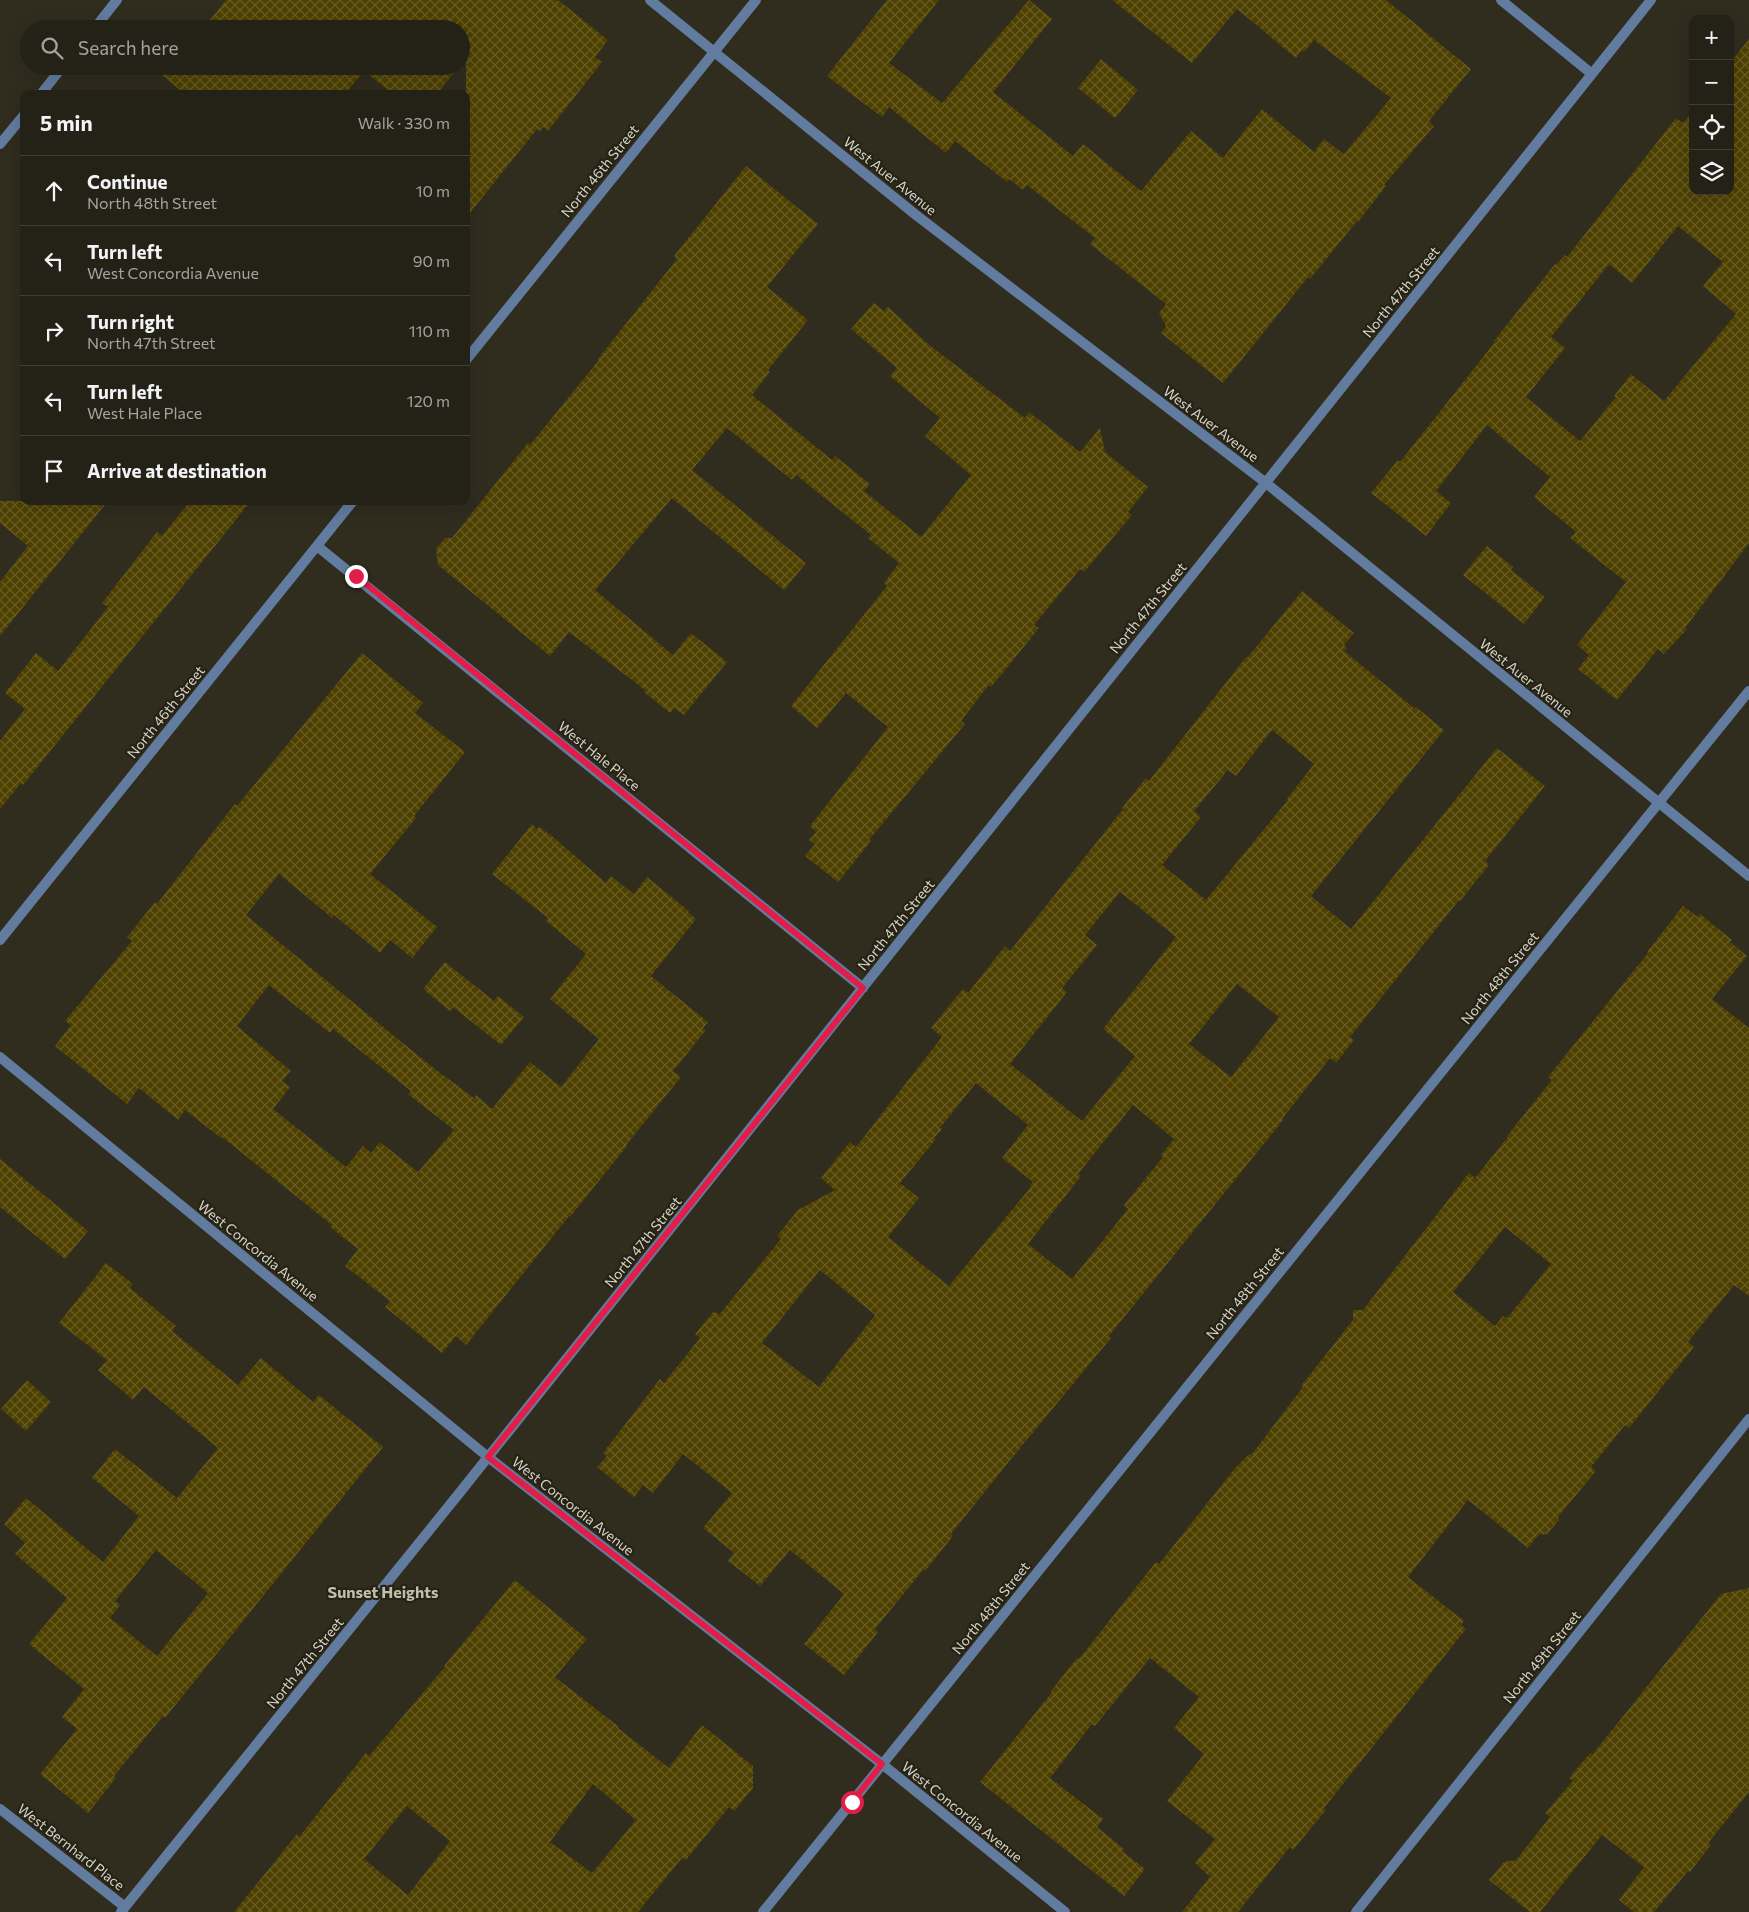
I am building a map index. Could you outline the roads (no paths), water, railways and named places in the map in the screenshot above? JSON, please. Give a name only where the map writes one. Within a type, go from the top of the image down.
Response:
[{"type":"street","points":[[101,20],[117,0]]},
{"type":"street","name":"West Auer Avenue","points":[[650,0],[916,215],[1266,483],[1658,804],[1749,876]]},
{"type":"street","name":"North 46th Street","points":[[470,355],[756,0]]},
{"type":"street","points":[[1501,0],[1592,74]]},
{"type":"street","name":"North 47th Street","points":[[123,1910],[488,1457],[1651,0]]},
{"type":"street","points":[[44,90],[56,75]]},
{"type":"street","points":[[0,144],[20,120]]},
{"type":"street","name":"North 46th Street","points":[[0,940],[350,505]]},
{"type":"street","name":"West Hale Place","points":[[317,546],[863,988]]},
{"type":"street","name":"North 48th Street","points":[[763,1912],[1749,691]]},
{"type":"street","name":"West Concordia Avenue","points":[[0,1057],[488,1457],[882,1764],[1065,1912]]},
{"type":"street","name":"North 49th Street","points":[[1356,1912],[1749,1419]]},
{"type":"street","name":"West Bernhard Place","points":[[0,1809],[123,1910]]},
{"type":"district","name":"Sunset Heights","points":[[383,1592]]}]
